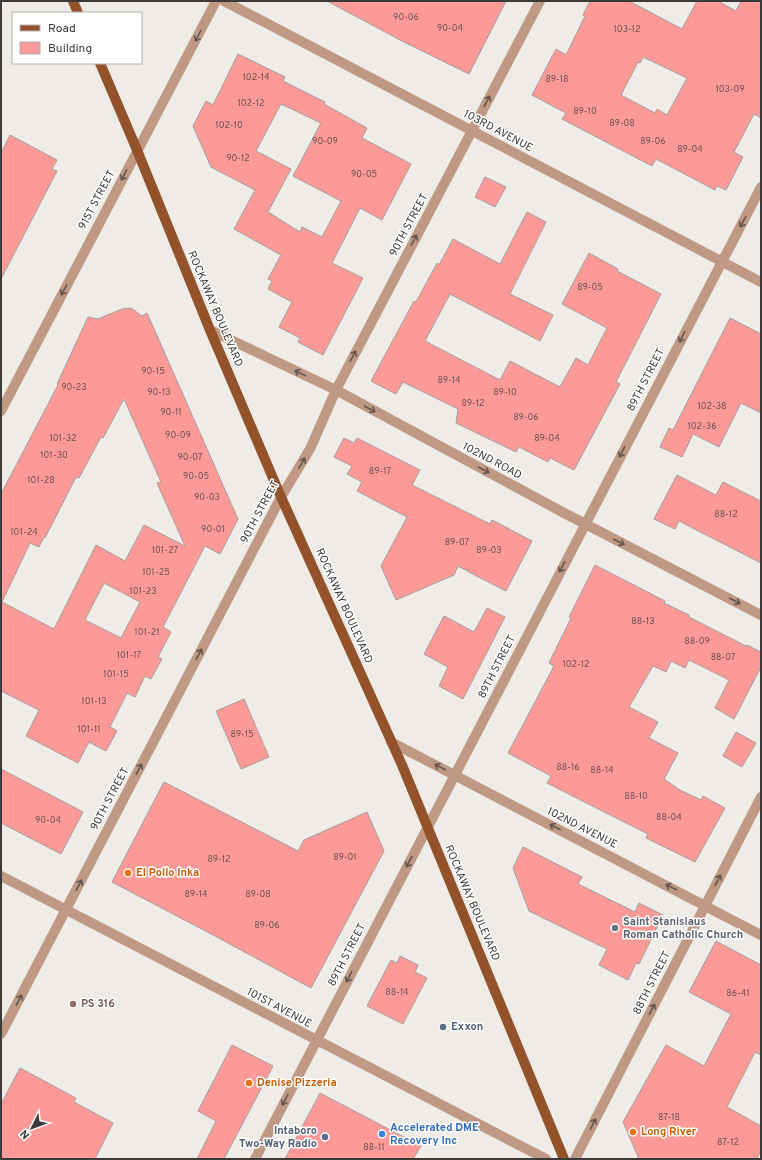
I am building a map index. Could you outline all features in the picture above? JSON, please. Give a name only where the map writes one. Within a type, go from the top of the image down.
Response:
[{"type":"main road","points":[[73,1],[78,12]]},
{"type":"main road","name":"ROCKAWAY BOULEVARD","points":[[100,64],[210,330],[281,497],[391,742],[427,827],[564,1159]]},
{"type":"street","name":"91ST STREET","points":[[1,411],[216,1]]},
{"type":"street","name":"103RD AVENUE","points":[[224,1],[761,282]]},
{"type":"street","name":"90TH STREET","points":[[1,1034],[281,497],[310,449],[336,390],[540,1]]},
{"type":"street","name":"89TH STREET","points":[[254,1159],[761,187]]},
{"type":"street","name":"102ND ROAD","points":[[210,330],[336,390],[585,524],[761,615]]},
{"type":"street","name":"102ND AVENUE","points":[[391,742],[761,934]]},
{"type":"street","name":"88TH STREET","points":[[575,1159],[761,797]]},
{"type":"street","name":"101ST AVENUE","points":[[1,876],[316,1041],[546,1159]]},
{"type":"building","points":[[327,1],[506,1],[469,74],[402,41]]},
{"type":"building","points":[[590,1],[629,1],[682,29],[697,1],[718,1],[736,11],[741,1],[761,1],[761,118],[754,114],[734,152],[743,157],[726,190],[717,186],[715,190],[656,159],[652,166],[562,119],[566,113],[532,95],[556,49],[566,55],[585,16],[583,15]],"holes":[[[643,57],[687,78],[667,115],[657,109],[655,113],[621,95],[638,62],[640,63]]]},
{"type":"building","points":[[238,54],[285,77],[283,81],[325,102],[324,104],[367,128],[362,138],[411,164],[382,220],[360,208],[332,263],[363,278],[323,355],[298,342],[300,338],[279,327],[292,302],[268,289],[272,281],[268,279],[281,255],[234,229],[255,190],[211,167],[193,126],[206,101],[213,105]],"holes":[[[281,104],[321,123],[293,176],[341,201],[322,237],[302,227],[300,232],[268,212],[291,169],[256,151]]]},
{"type":"building","points":[[10,135],[57,160],[52,169],[57,171],[1,279],[1,153]]},
{"type":"building","points":[[485,177],[506,187],[495,207],[475,197]]},
{"type":"building","points":[[527,212],[546,222],[510,294],[553,315],[540,341],[450,294],[425,341],[500,380],[510,361],[560,387],[576,358],[588,365],[607,328],[562,304],[589,253],[618,269],[617,271],[661,294],[616,382],[620,384],[574,470],[550,458],[548,462],[519,447],[516,452],[456,423],[458,409],[403,382],[396,394],[371,381],[414,301],[416,302],[437,263],[439,265],[453,239],[500,264]]},
{"type":"building","points":[[131,308],[142,316],[147,313],[238,519],[220,554],[205,546],[163,627],[171,632],[158,657],[162,659],[151,679],[145,676],[135,697],[127,693],[110,727],[117,731],[106,751],[89,742],[78,763],[26,736],[39,710],[1,691],[1,494],[58,385],[57,384],[88,317],[98,319],[122,309]],"holes":[[[124,399],[161,482],[157,483],[185,546],[144,525],[125,561],[96,545],[54,629],[2,602],[30,543],[39,547],[44,537],[45,538],[76,477],[79,478]],[[104,583],[140,602],[121,638],[85,620]]]},
{"type":"building","points":[[730,318],[761,334],[761,413],[741,403],[719,447],[693,434],[682,457],[660,447],[669,428],[673,430]]},
{"type":"building","points":[[344,438],[354,443],[357,438],[420,470],[412,485],[490,524],[492,520],[532,541],[506,591],[467,571],[468,569],[465,570],[458,566],[454,575],[396,600],[381,566],[407,517],[357,491],[362,482],[347,474],[352,466],[334,457]]},
{"type":"building","points":[[677,475],[716,495],[723,482],[761,501],[761,563],[679,521],[675,529],[654,519]]},
{"type":"building","points":[[595,565],[665,601],[664,603],[689,615],[689,617],[761,652],[761,667],[734,719],[715,708],[729,680],[689,660],[685,668],[671,661],[666,672],[653,666],[629,707],[658,722],[649,738],[678,753],[664,779],[680,790],[701,800],[703,796],[725,808],[695,862],[646,838],[648,834],[547,783],[551,776],[508,753],[554,666],[549,663],[571,618],[569,617]]},
{"type":"building","points":[[487,608],[505,617],[463,699],[439,686],[448,667],[424,654],[444,616],[474,632]]},
{"type":"building","points":[[244,699],[269,757],[241,769],[216,711]]},
{"type":"building","points":[[736,732],[756,743],[742,767],[723,756]]},
{"type":"building","points":[[1,769],[83,812],[61,854],[1,823]]},
{"type":"building","points":[[164,782],[298,851],[304,840],[367,812],[384,851],[311,988],[112,882]]},
{"type":"building","points":[[523,847],[582,877],[578,884],[635,912],[639,903],[663,915],[639,964],[636,963],[628,980],[599,965],[607,949],[529,911],[513,868]]},
{"type":"building","points":[[716,941],[761,965],[761,1055],[755,1052],[727,1107],[761,1126],[761,1150],[757,1159],[639,1159],[623,1122],[666,1045],[704,1066],[731,1014],[689,992]]},
{"type":"building","points":[[400,956],[418,965],[415,972],[427,978],[403,1024],[367,1006],[391,960],[397,963]]},
{"type":"building","points":[[232,1045],[273,1066],[224,1159],[197,1159],[216,1121],[198,1111]]},
{"type":"building","points":[[20,1068],[76,1098],[74,1102],[113,1123],[95,1159],[1,1159],[1,1104]]},
{"type":"building","points":[[320,1093],[421,1146],[413,1159],[285,1159]]},
{"type":"place","name":"El Pollo Inka","points":[[128,873]]},
{"type":"place","name":"Saint Stanislaus Roman Catholic Church","points":[[615,928]]},
{"type":"place","name":"PS 316","points":[[73,1004]]},
{"type":"place","name":"Exxon","points":[[443,1027]]},
{"type":"place","name":"Denise Pizzeria","points":[[249,1083]]},
{"type":"place","name":"Long River","points":[[633,1132]]},
{"type":"place","name":"Accelerated DME Recovery Inc","points":[[382,1134]]},
{"type":"place","name":"Intaboro Two-Way Radio","points":[[325,1137]]}]
